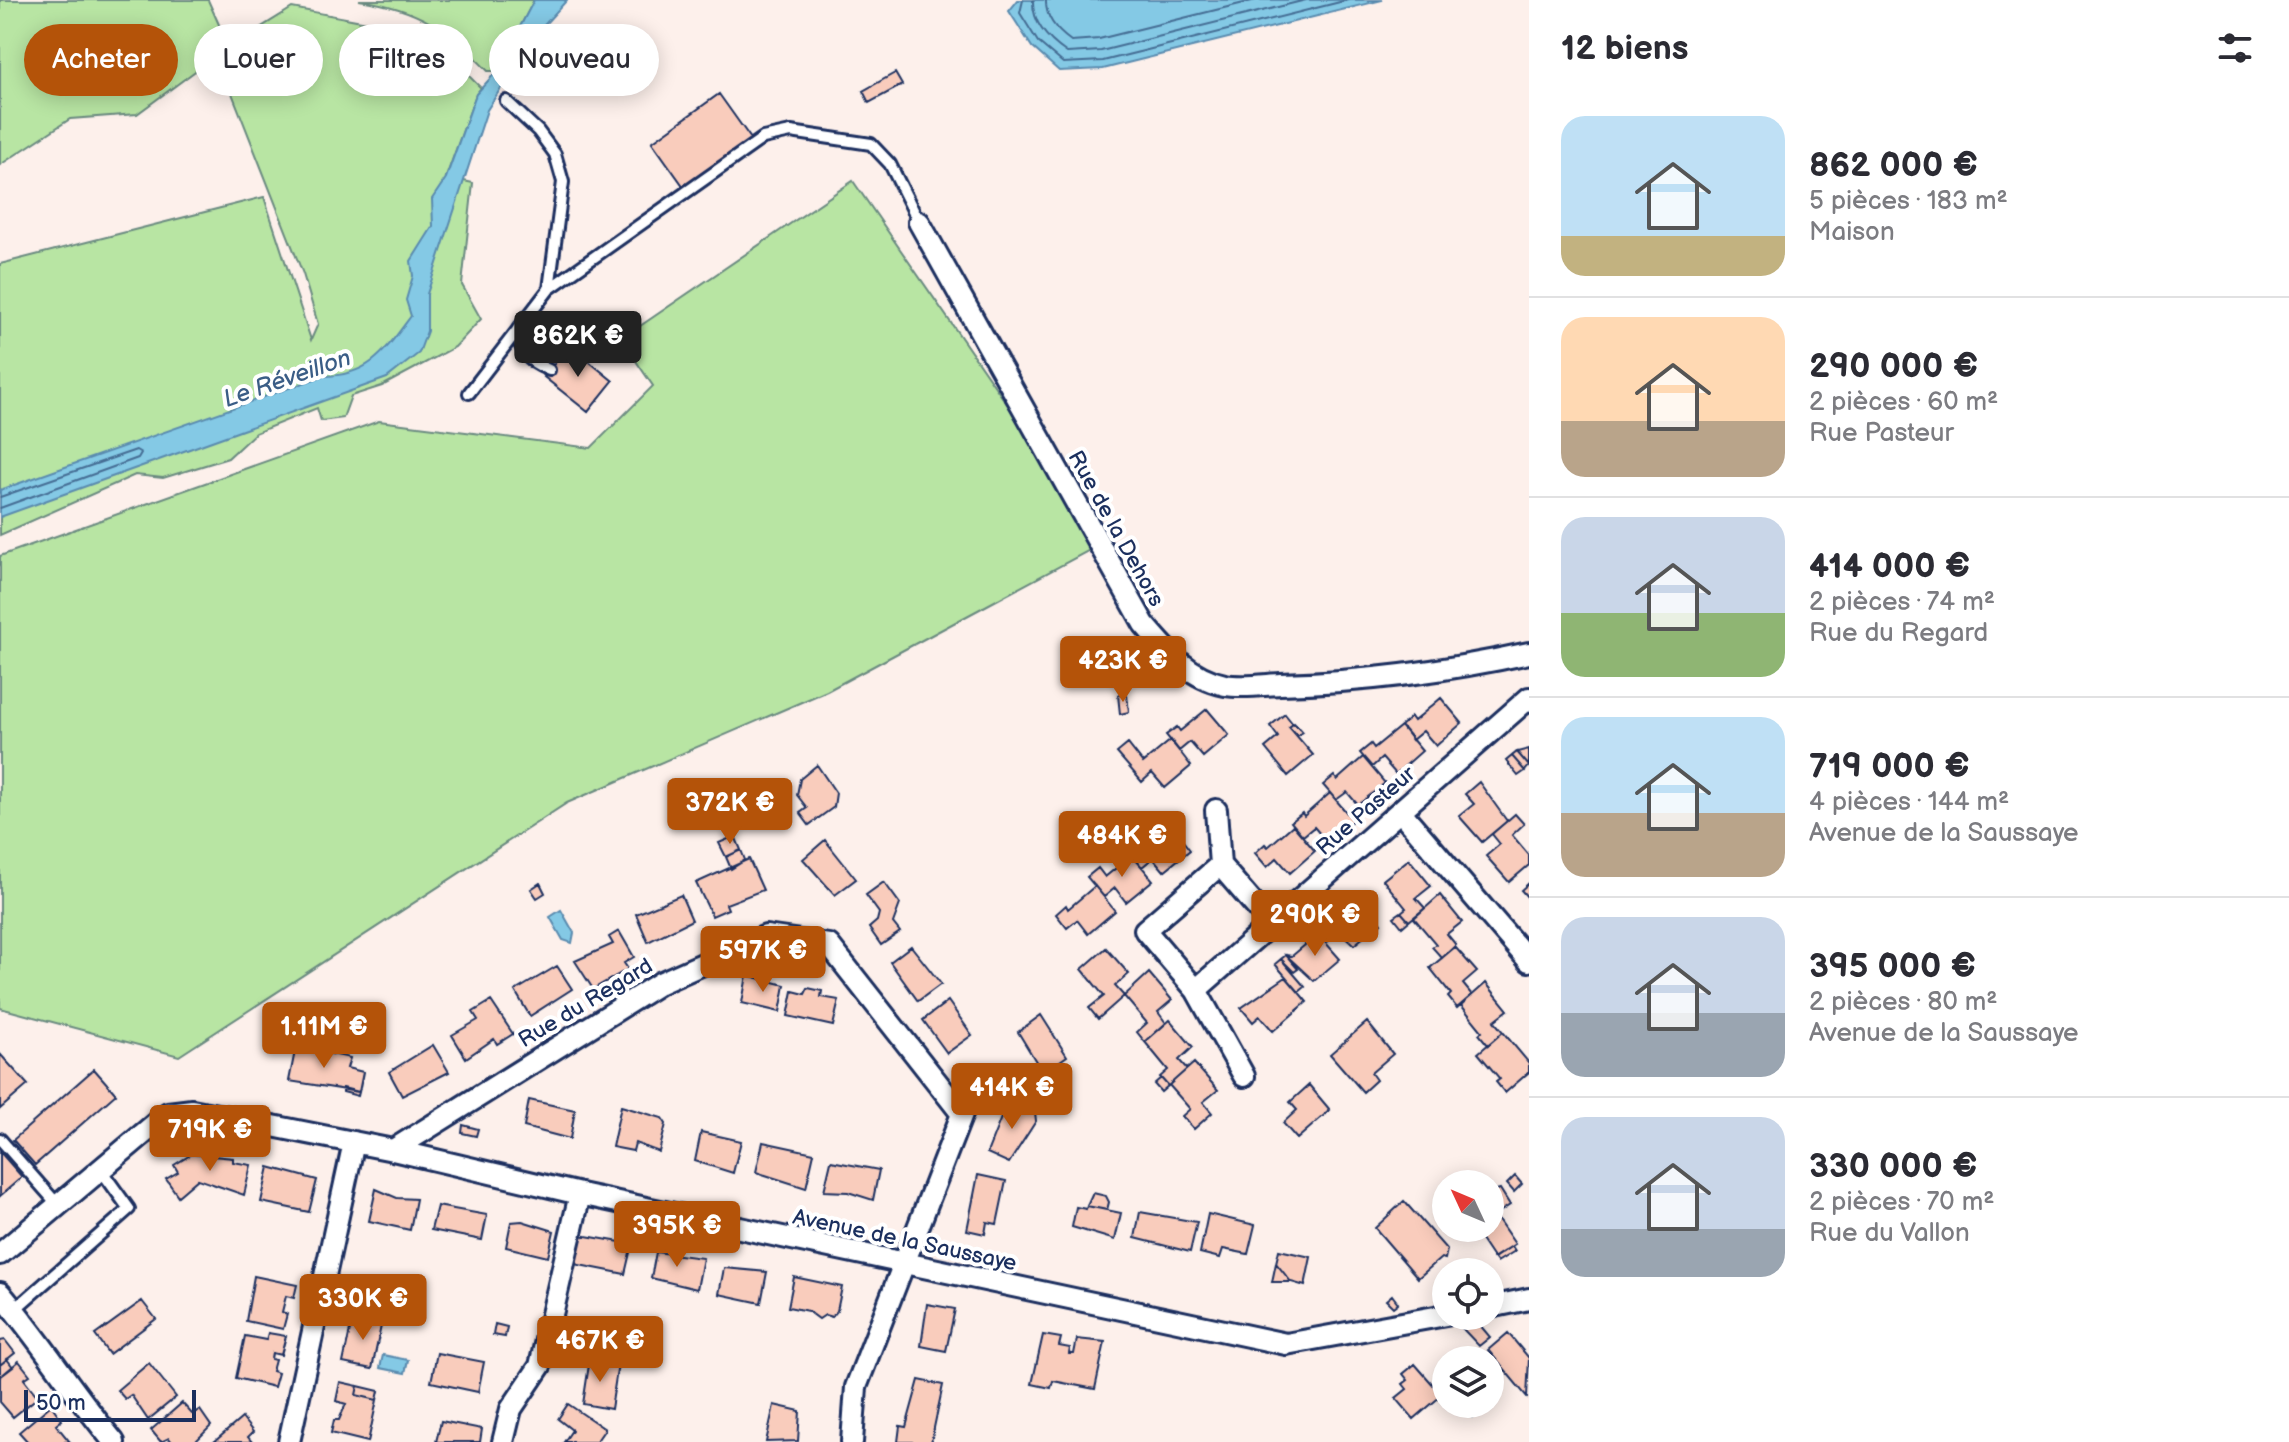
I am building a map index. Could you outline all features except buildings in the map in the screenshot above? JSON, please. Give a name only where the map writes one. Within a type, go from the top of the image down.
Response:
[{"type":"street","name":"Rue de la Dehors","points":[[919,222],[1144,624],[1170,654],[1193,673],[1226,685],[1313,683],[1449,670],[1529,653]]},
{"type":"street","name":"Rue Pasteur","points":[[1196,990],[1529,698]]},
{"type":"street","points":[[1216,810],[1220,865],[1271,924]]},
{"type":"street","points":[[1401,812],[1529,961]]},
{"type":"street","points":[[1220,865],[1145,930],[1196,990],[1244,1076]]},
{"type":"street","name":"Rue du Regard","points":[[393,1150],[660,983],[766,936],[829,945],[962,1114],[856,1387],[852,1442]]},
{"type":"street","name":"Avenue de la Saussaye","points":[[101,1170],[168,1113],[192,1110],[393,1150],[580,1194],[1286,1344],[1432,1318]]},
{"type":"street","points":[[289,1442],[354,1142]]},
{"type":"street","points":[[0,1254],[101,1170]]},
{"type":"street","points":[[503,1442],[511,1409],[540,1366],[580,1194]]},
{"type":"street","points":[[0,1293],[114,1442]]},
{"type":"street","points":[[1504,1304],[1529,1299]]},
{"type":"lane","points":[[506,101],[538,131],[555,154],[563,182],[549,289]]},
{"type":"lane","points":[[469,393],[549,289],[763,138],[791,132],[871,144],[890,164],[919,222]]},
{"type":"lane","points":[[518,329],[519,347],[530,362],[549,370]]},
{"type":"lane","points":[[0,1139],[58,1205]]},
{"type":"lane","points":[[14,1310],[129,1209],[101,1170]]},
{"type":"green space","points":[[0,0],[208,0],[219,24],[194,24],[194,72],[178,84],[178,24],[24,24],[24,96],[161,96],[137,114],[70,119],[0,165]]},
{"type":"green space","points":[[359,0],[534,0],[521,24],[489,24],[489,71],[473,57],[473,24],[432,24],[380,4]]},
{"type":"green space","points":[[292,8],[378,24],[339,24],[339,96],[473,96],[473,80],[481,88],[476,94],[446,177],[473,183],[462,285],[481,319],[455,347],[382,386],[351,396],[343,418],[321,421],[317,408],[255,433],[228,458],[163,478],[135,475],[0,535],[0,264],[264,197],[311,340],[318,324],[303,274],[233,96],[323,96],[323,24],[266,24]]},
{"type":"green space","points":[[853,181],[1103,543],[827,691],[567,803],[179,1056],[0,1008],[0,556],[379,421],[591,448],[653,386],[621,339]]},
{"type":"water","points":[[534,0],[567,0],[545,24],[521,24]]},
{"type":"water","points":[[1018,0],[1382,0],[1103,69],[1059,71],[1032,47],[1009,11]]},
{"type":"water","points":[[489,80],[489,96],[496,96],[487,110],[427,294],[427,331],[419,353],[387,378],[0,517],[0,490],[323,376],[353,372],[375,359],[411,316],[406,300],[413,276],[411,261],[433,226],[432,199],[446,178],[476,94]]},
{"type":"water","points":[[561,910],[574,933],[572,943],[563,940],[550,917]]},
{"type":"water","points":[[383,1355],[408,1360],[405,1373],[380,1368]]},
{"type":"water label","name":"Le Réveillon","points":[[287,378]]}]
